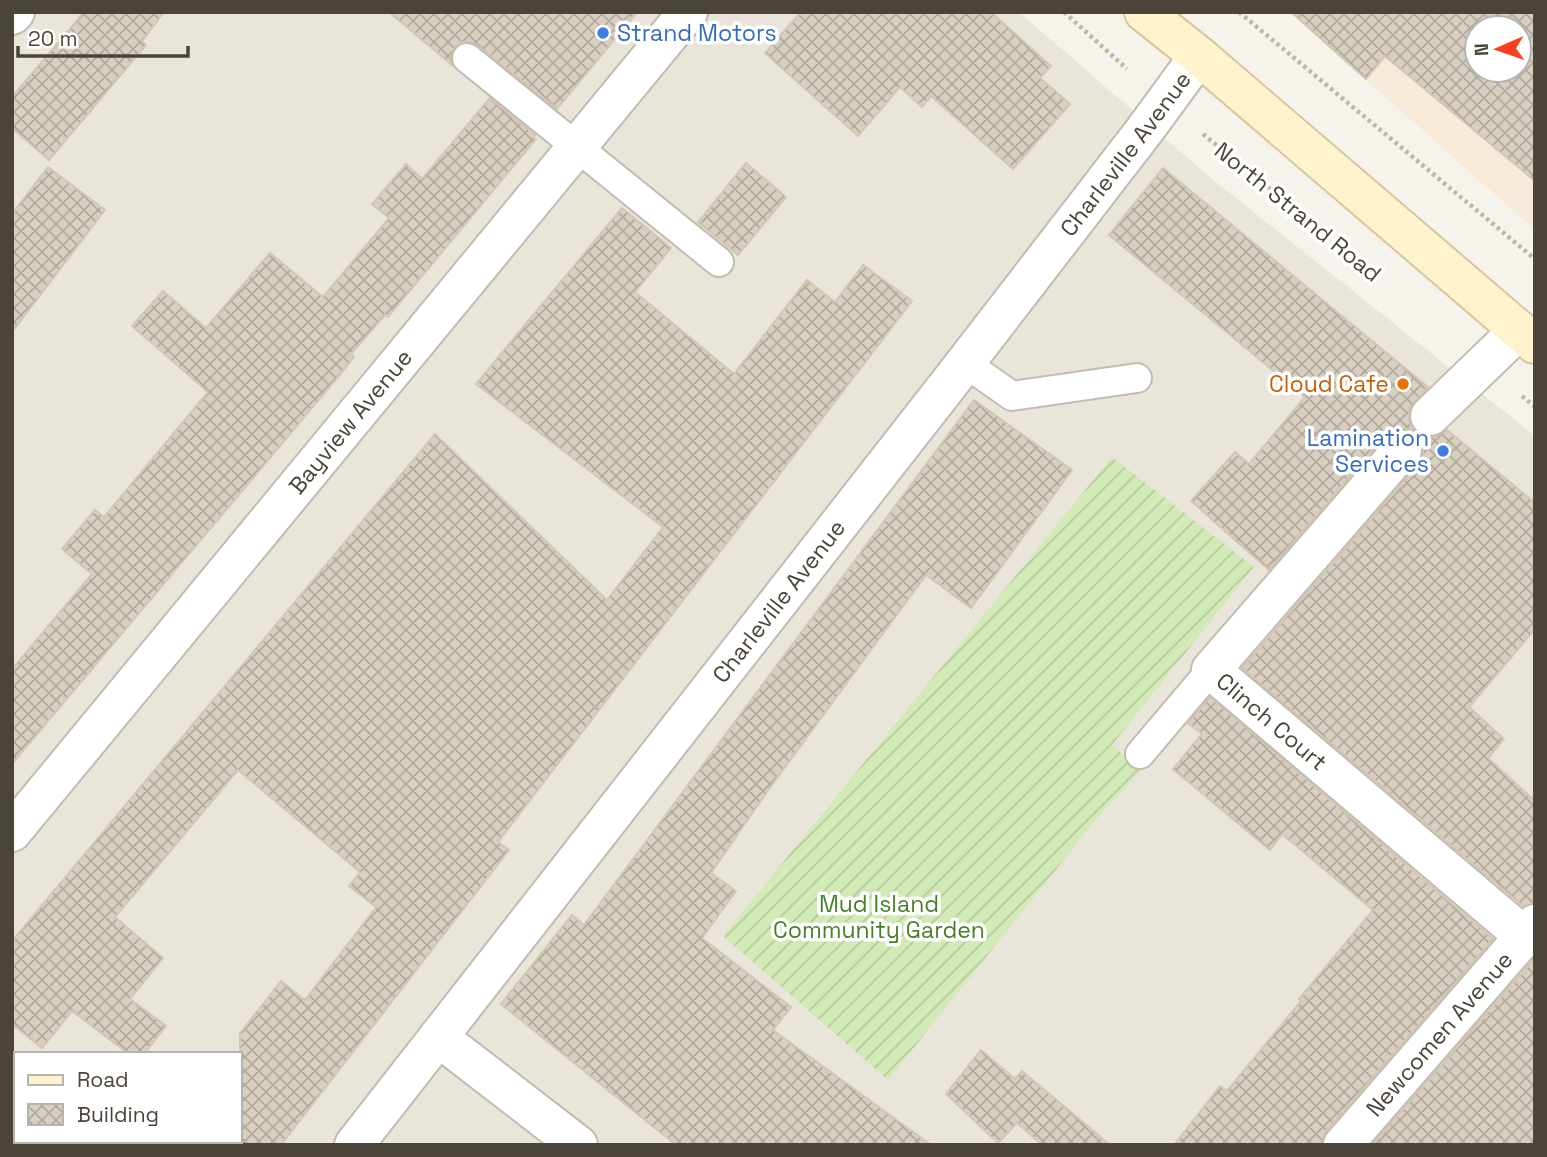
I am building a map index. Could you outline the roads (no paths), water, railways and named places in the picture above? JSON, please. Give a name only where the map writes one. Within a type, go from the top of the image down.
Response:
[{"type":"main road","points":[[1144,12],[1527,337]]},
{"type":"street","name":"Bayview Avenue","points":[[12,832],[688,12]]},
{"type":"street","name":"Charleville Avenue","points":[[355,1145],[965,363],[1199,56]]},
{"type":"street","points":[[1430,416],[1484,364],[1527,337]]},
{"type":"street","name":"Clinch Court","points":[[1402,450],[1211,670],[1529,930]]},
{"type":"street","name":"Newcomen Avenue","points":[[1343,1145],[1529,930]]},
{"type":"street","points":[[438,1037],[578,1145]]},
{"type":"lane","points":[[467,58],[719,262]]},
{"type":"lane","points":[[965,363],[1012,396],[1137,378]]},
{"type":"lane","points":[[1140,754],[1211,670]]},
{"type":"place","name":"Strand Motors","points":[[603,33]]},
{"type":"place","name":"Cloud Cafe","points":[[1403,384]]},
{"type":"place","name":"Lamination Services","points":[[1443,451]]},
{"type":"park label","name":"Mud Island Community Garden","points":[[879,917]]}]
